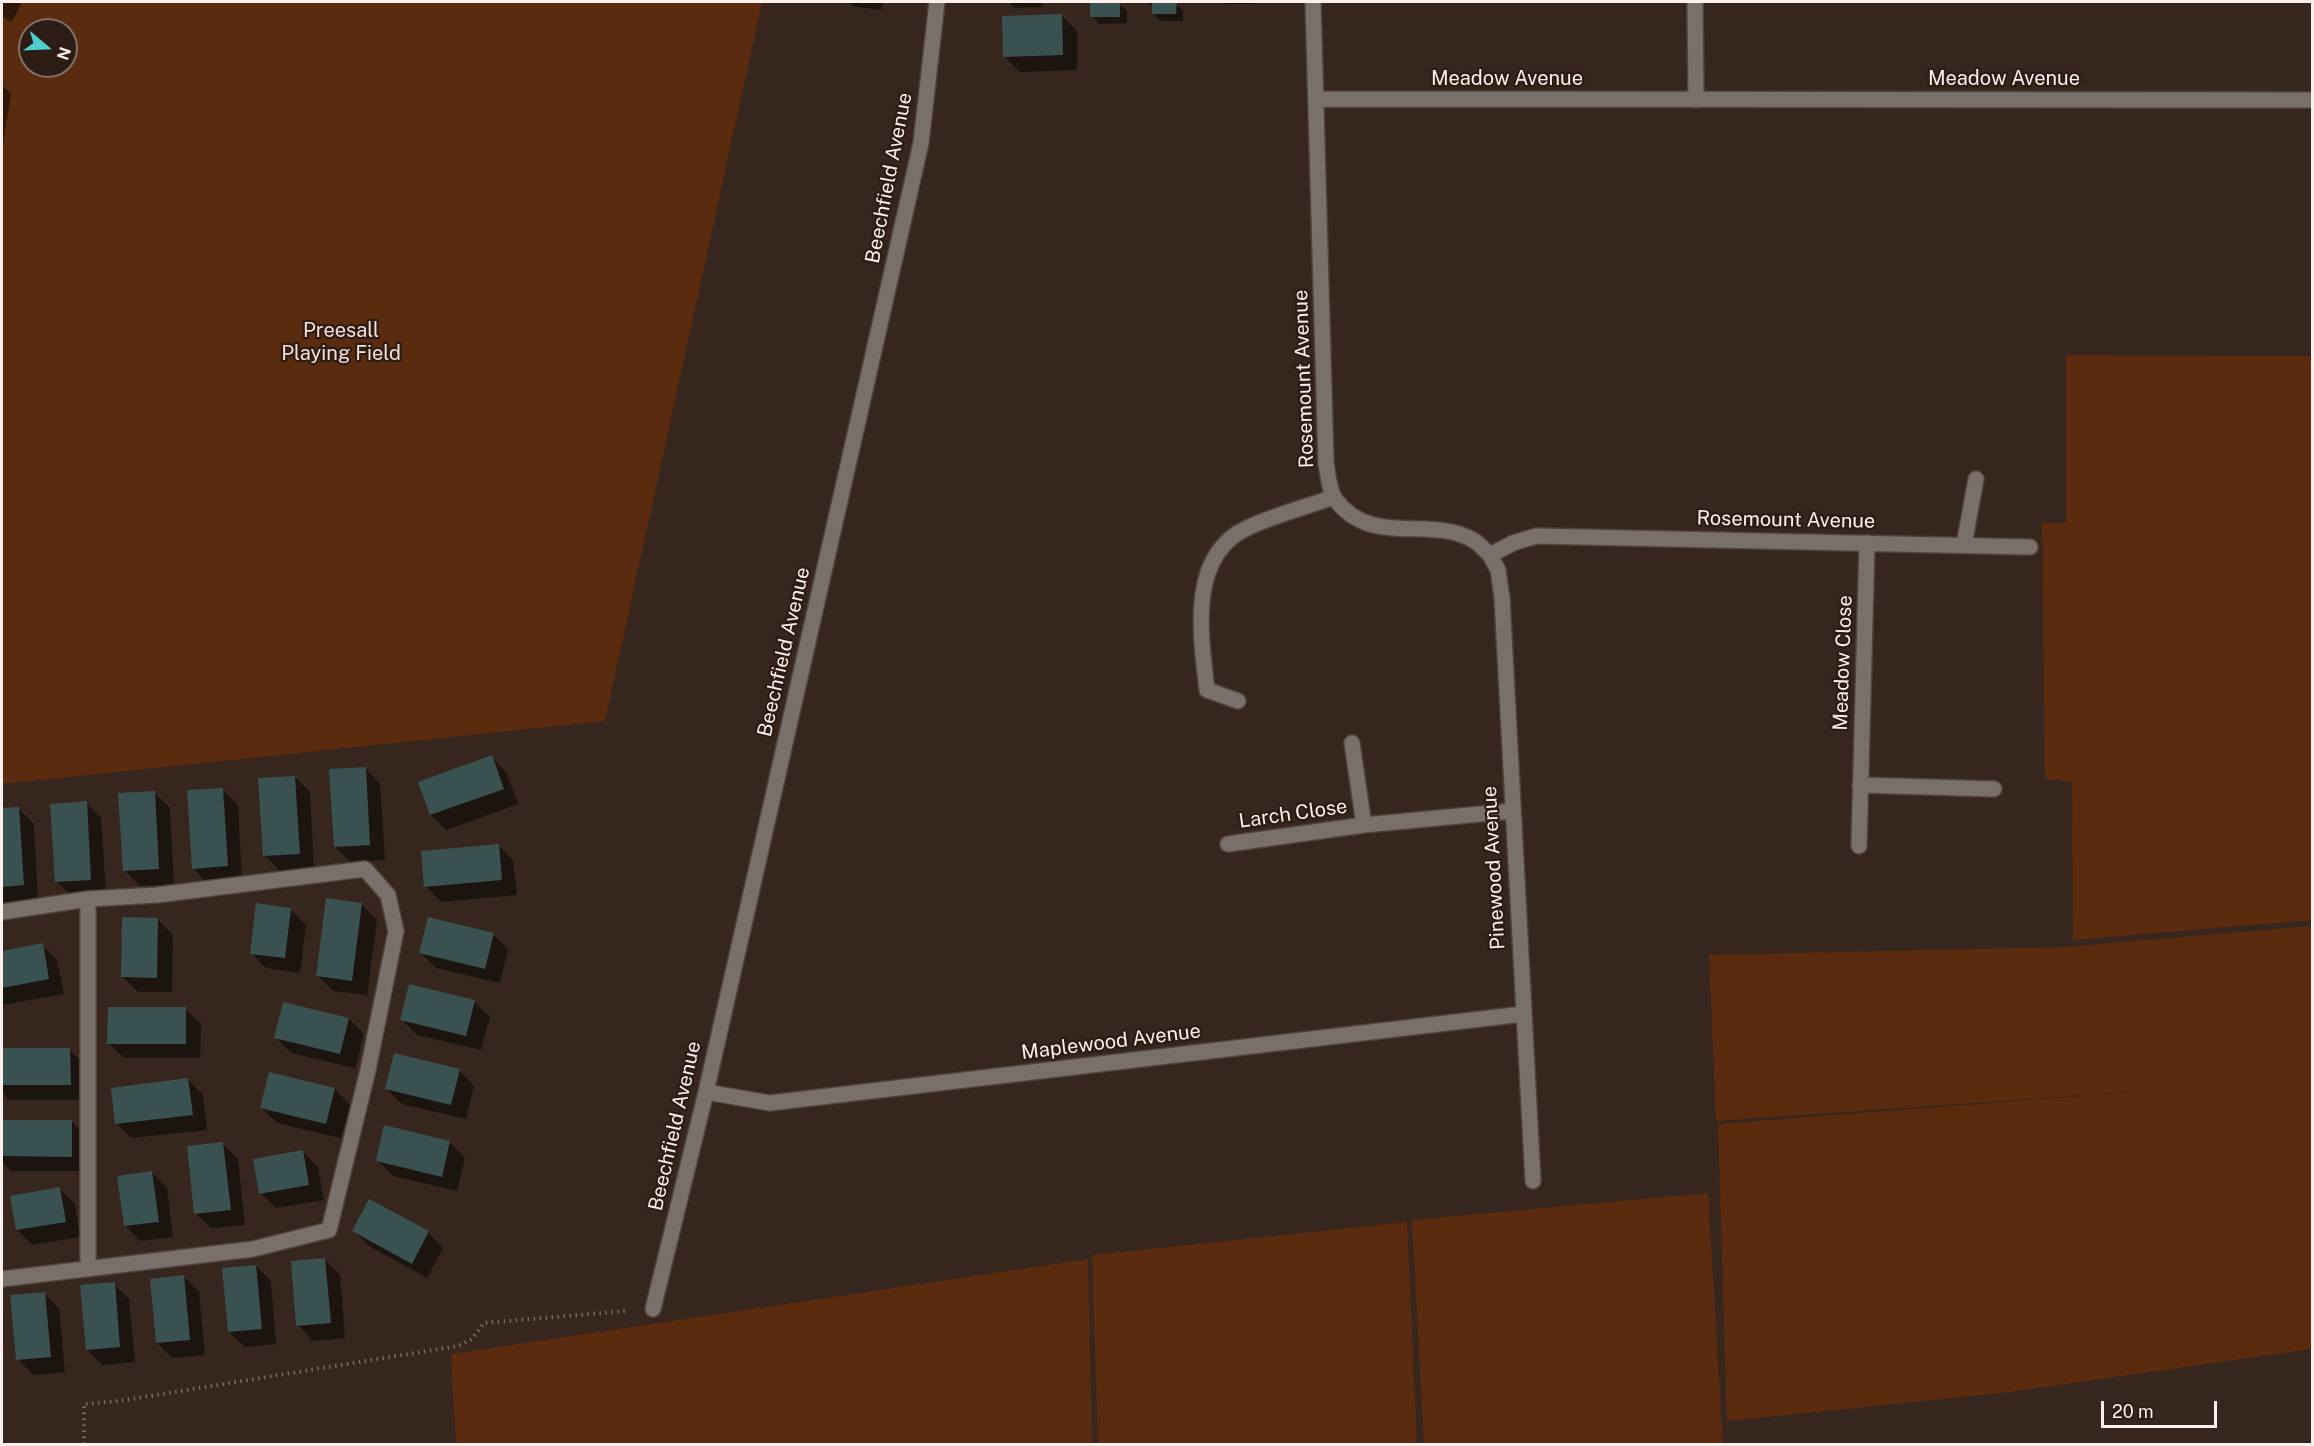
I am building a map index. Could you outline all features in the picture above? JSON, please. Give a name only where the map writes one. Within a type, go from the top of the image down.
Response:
[{"type":"street","name":"Beechfield Avenue","points":[[653,1309],[706,1092],[921,143],[937,2]]},
{"type":"street","name":"Rosemount Avenue","points":[[1313,2],[1326,463],[1334,497]]},
{"type":"street","points":[[1695,2],[1696,100]]},
{"type":"street","name":"Meadow Avenue","points":[[1317,99],[2313,100]]},
{"type":"street","points":[[1964,545],[1976,478]]},
{"type":"street","points":[[1238,701],[1207,690],[1201,630],[1206,575],[1219,550],[1245,528],[1334,497],[1357,520],[1385,528],[1452,532],[1473,540],[1490,555]]},
{"type":"street","name":"Rosemount Avenue","points":[[1490,555],[1536,536],[2030,547]]},
{"type":"street","name":"Meadow Close","points":[[1859,846],[1867,543]]},
{"type":"street","name":"Pinewood Avenue","points":[[1490,555],[1498,570],[1502,598],[1533,1181]]},
{"type":"street","name":"Larch Close","points":[[1352,743],[1364,825]]},
{"type":"street","points":[[1860,785],[1994,789]]},
{"type":"street","name":"Larch Close","points":[[1228,843],[1364,825],[1512,811]]},
{"type":"street","points":[[2,912],[88,899],[157,895],[365,869],[387,895],[396,931],[368,1070],[328,1230],[254,1249],[2,1279]]},
{"type":"street","points":[[88,899],[88,1269]]},
{"type":"street","name":"Maplewood Avenue","points":[[706,1092],[770,1103],[1523,1014]]},
{"type":"path","points":[[84,1444],[84,1404],[118,1401],[458,1346],[472,1339],[484,1323],[653,1309]]},
{"type":"green space","name":"Preesall Playing Field","points":[[2,2],[762,2],[605,721],[2,784]]},
{"type":"green space","points":[[2066,355],[2312,356],[2312,920],[2073,940],[2072,782],[2045,779],[2042,523],[2066,523]]},
{"type":"green space","points":[[2312,926],[2312,1349],[2002,1393],[1727,1421],[1718,1124],[2144,1091],[1716,1121],[1709,955],[2065,947]]},
{"type":"green space","points":[[1708,1193],[1723,1444],[1424,1444],[1412,1220]]},
{"type":"green space","points":[[1407,1222],[1417,1444],[1098,1444],[1092,1255]]},
{"type":"green space","points":[[1088,1259],[1092,1444],[456,1444],[451,1354]]},
{"type":"building","points":[[1120,2],[1120,17],[1090,17],[1090,3]]},
{"type":"building","points":[[1152,2],[1177,2],[1176,14],[1152,14]]},
{"type":"building","points":[[1062,14],[1063,55],[1003,57],[1002,16]]},
{"type":"building","points":[[492,755],[504,789],[430,815],[418,782]]},
{"type":"building","points":[[366,767],[370,845],[334,847],[329,769]]},
{"type":"building","points":[[295,776],[300,854],[263,856],[258,778]]},
{"type":"building","points":[[223,788],[228,866],[192,869],[187,790]]},
{"type":"building","points":[[155,791],[159,869],[123,871],[118,793]]},
{"type":"building","points":[[87,801],[91,880],[55,882],[50,804]]},
{"type":"building","points":[[19,807],[24,885],[2,887],[2,808]]},
{"type":"building","points":[[499,844],[502,880],[424,887],[421,851]]},
{"type":"building","points":[[326,898],[362,903],[352,981],[316,976]]},
{"type":"building","points":[[256,903],[291,908],[285,958],[250,954]]},
{"type":"building","points":[[122,917],[158,918],[157,978],[121,977]]},
{"type":"building","points":[[428,917],[494,933],[485,969],[419,953]]},
{"type":"building","points":[[43,943],[49,979],[2,988],[2,951]]},
{"type":"building","points":[[409,984],[475,1000],[466,1036],[400,1020]]},
{"type":"building","points":[[283,1002],[349,1018],[340,1054],[274,1038]]},
{"type":"building","points":[[108,1007],[186,1007],[186,1044],[107,1044]]},
{"type":"building","points":[[2,1048],[70,1048],[71,1085],[2,1085]]},
{"type":"building","points":[[394,1053],[460,1069],[451,1105],[385,1089]]},
{"type":"building","points":[[269,1072],[335,1088],[326,1124],[260,1108]]},
{"type":"building","points":[[188,1078],[193,1115],[115,1124],[111,1088]]},
{"type":"building","points":[[2,1120],[72,1120],[72,1157],[2,1156]]},
{"type":"building","points":[[384,1125],[450,1141],[442,1177],[376,1161]]},
{"type":"building","points":[[223,1142],[231,1210],[194,1214],[187,1146]]},
{"type":"building","points":[[303,1150],[309,1185],[259,1194],[253,1159]]},
{"type":"building","points":[[152,1171],[159,1222],[124,1226],[117,1176]]},
{"type":"building","points":[[60,1187],[66,1222],[16,1230],[10,1196]]},
{"type":"building","points":[[369,1199],[429,1231],[412,1264],[352,1231]]},
{"type":"building","points":[[325,1258],[331,1323],[296,1326],[291,1261]]},
{"type":"building","points":[[256,1265],[262,1329],[228,1332],[222,1268]]},
{"type":"building","points":[[184,1275],[190,1340],[156,1343],[150,1279]]},
{"type":"building","points":[[115,1282],[120,1347],[86,1350],[80,1285]]},
{"type":"building","points":[[45,1292],[51,1357],[16,1360],[10,1295]]}]
